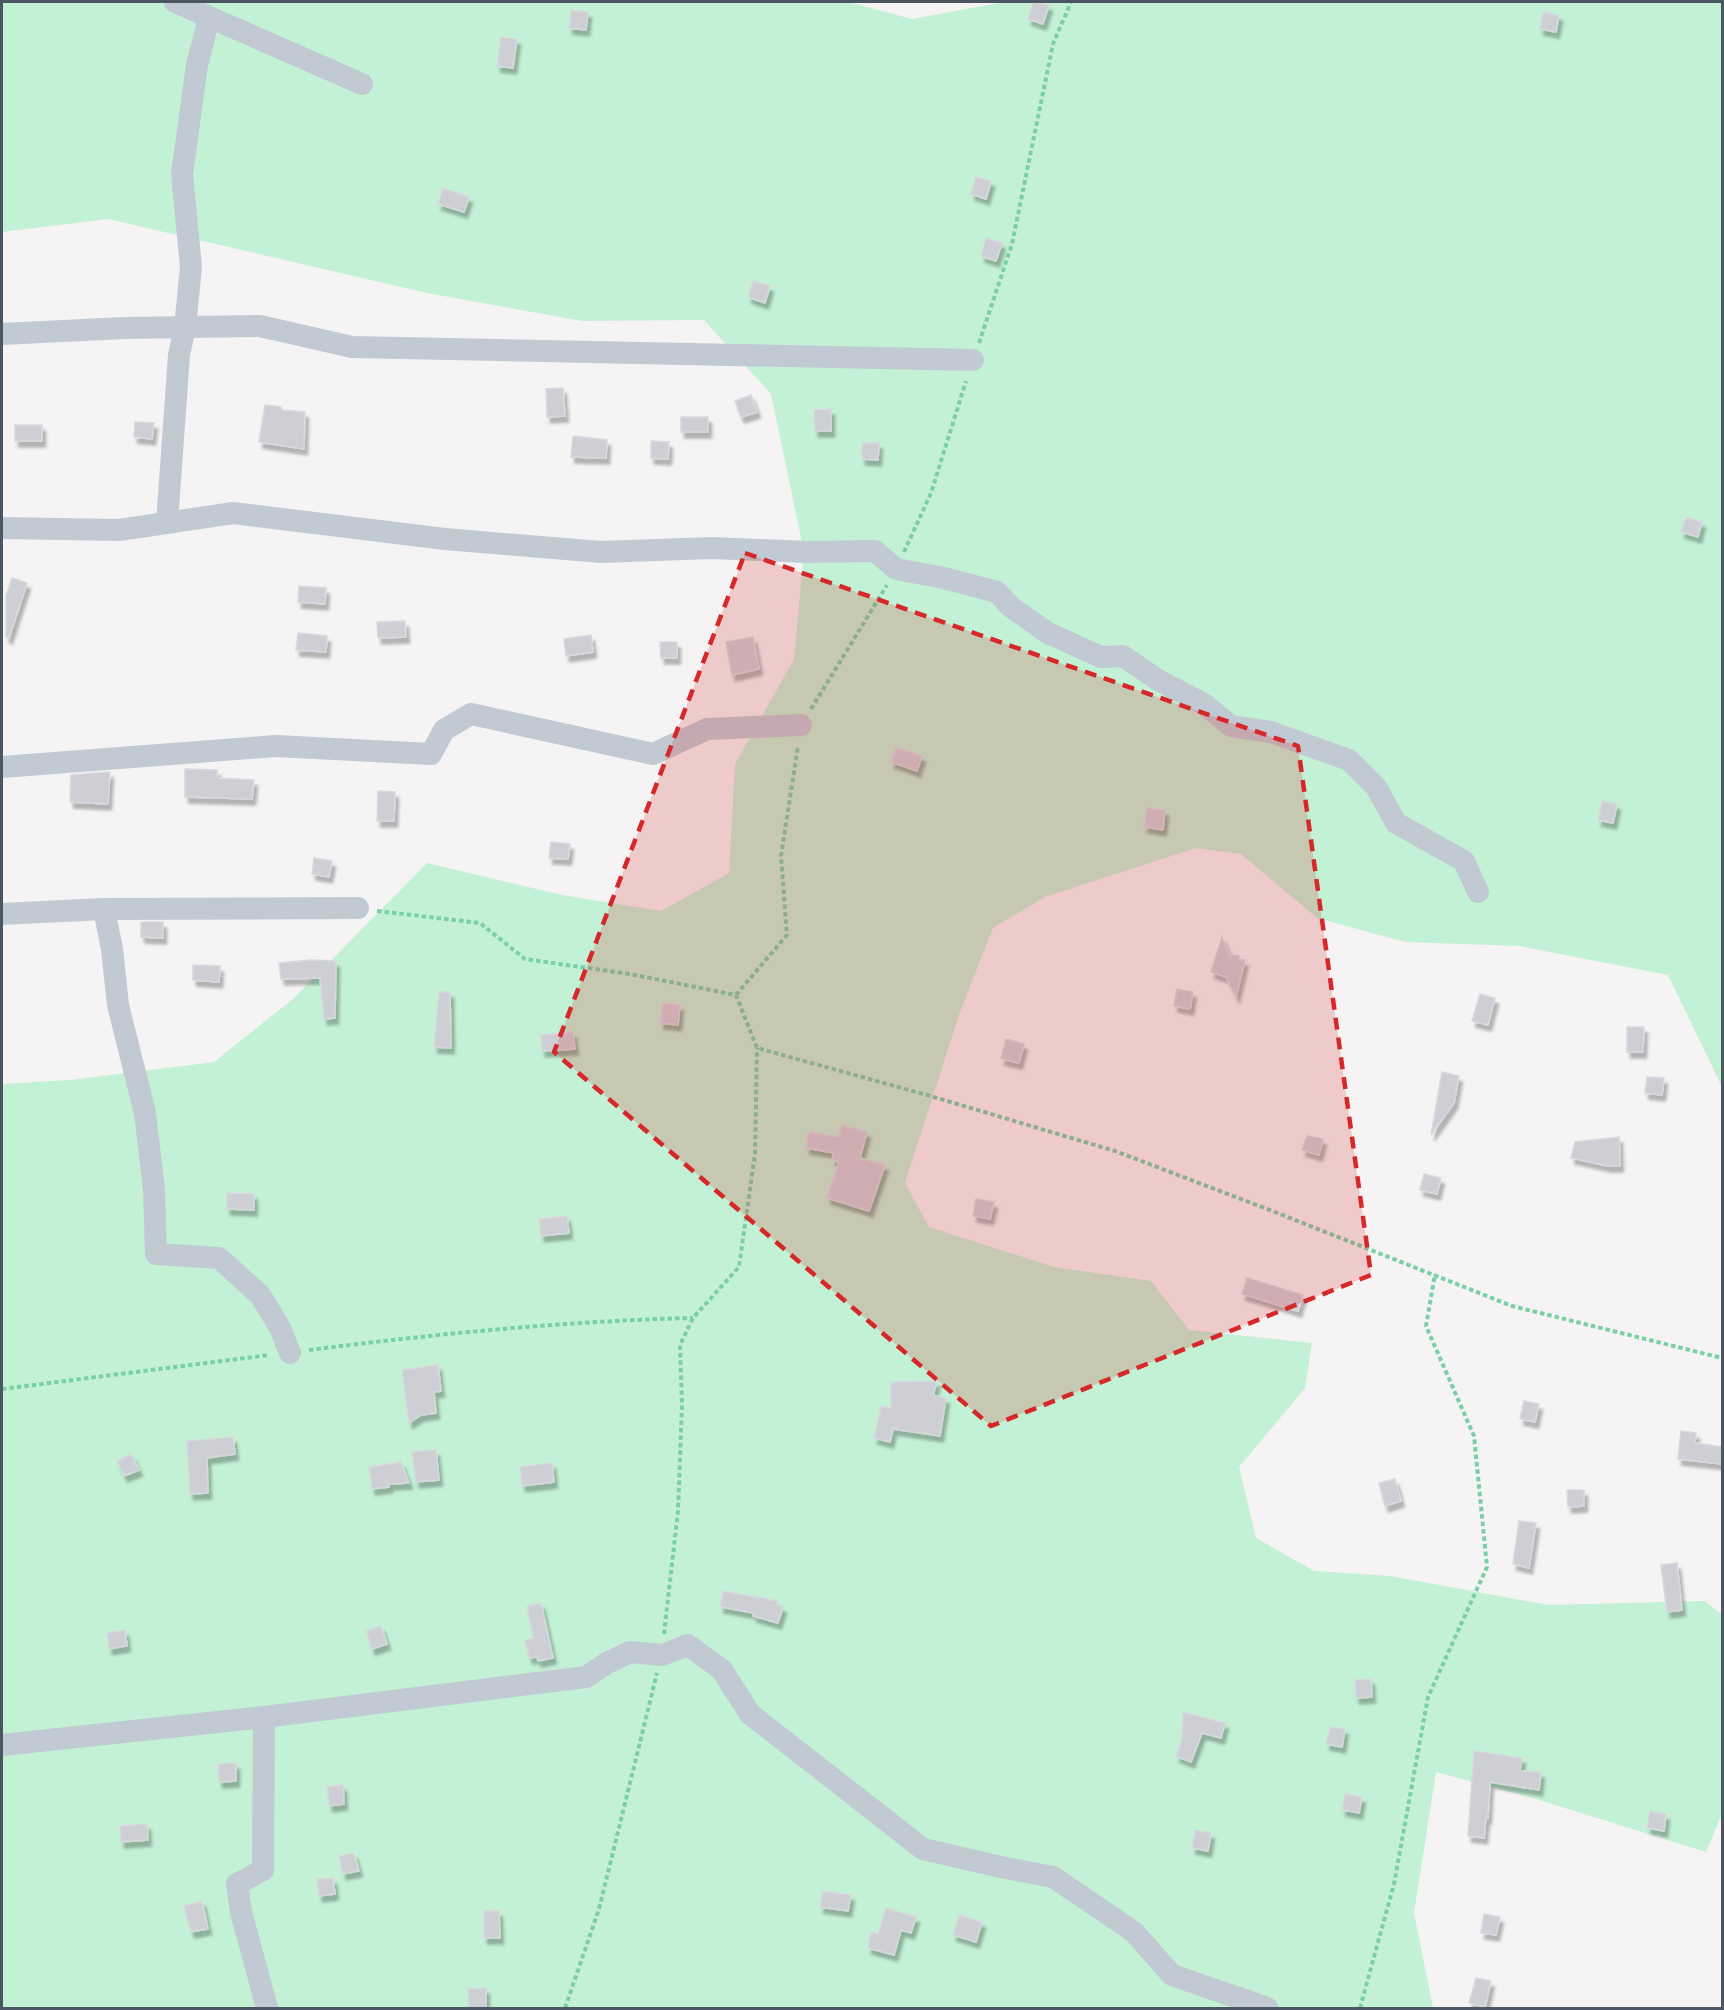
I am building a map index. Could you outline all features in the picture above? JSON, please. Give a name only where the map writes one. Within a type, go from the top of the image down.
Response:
[{"type":"street","points":[[175,2],[362,84]]},
{"type":"street","points":[[167,523],[179,355],[185,327],[191,267],[182,174],[197,65],[209,18]]},
{"type":"street","points":[[2,334],[185,327],[260,327],[352,346],[973,360]]},
{"type":"street","points":[[2,528],[119,530],[233,513],[445,539],[601,552],[712,548],[807,552],[875,551],[896,569],[944,578],[996,592],[1011,607],[1048,633],[1101,657],[1124,656],[1158,680],[1204,704],[1231,726],[1271,732],[1349,760],[1376,787],[1396,823],[1464,861],[1478,892]]},
{"type":"street","points":[[2,767],[276,746],[431,753],[444,730],[471,714],[653,754],[707,729],[801,725]]},
{"type":"street","points":[[2,914],[104,909],[358,908]]},
{"type":"street","points":[[104,909],[112,949],[118,1005],[146,1113],[154,1190],[156,1254],[219,1258],[260,1294],[280,1328],[290,1353]]},
{"type":"street","points":[[2,1745],[264,1717],[586,1677],[607,1663],[630,1653],[662,1655],[688,1645],[722,1670],[750,1714],[923,1849],[1053,1877],[1134,1932],[1173,1975],[1268,2008]]},
{"type":"street","points":[[264,1717],[263,1870],[237,1884],[241,1912],[267,2008]]},
{"type":"path","points":[[736,995],[788,935],[781,856],[801,725],[896,569],[931,493],[1012,244],[1053,44],[1071,2]]},
{"type":"path","points":[[358,908],[480,924],[525,959],[630,974],[736,995]]},
{"type":"path","points":[[565,2008],[599,1909],[662,1655],[678,1511],[682,1404],[680,1345],[693,1318],[739,1267],[754,1154],[757,1048],[736,995]]},
{"type":"path","points":[[757,1048],[927,1095],[1115,1151],[1435,1274],[1512,1306],[1722,1358]]},
{"type":"path","points":[[1360,2008],[1394,1884],[1428,1697],[1487,1568],[1474,1436],[1426,1326],[1435,1274]]},
{"type":"path","points":[[2,1389],[386,1340],[604,1320],[693,1318]]},
{"type":"highlighted area","points":[[745,553],[1298,746],[1371,1275],[991,1426],[554,1052]]},
{"type":"green space","points":[[2,2],[848,2],[912,19],[1004,2],[1722,2],[1722,1087],[1668,975],[1519,946],[1405,942],[1317,918],[1241,854],[1196,848],[1045,897],[993,928],[960,1012],[905,1183],[929,1227],[1054,1267],[1151,1281],[1189,1330],[1312,1343],[1305,1388],[1239,1467],[1256,1538],[1314,1571],[1390,1576],[1548,1605],[1705,1601],[1722,1615],[1722,1814],[1706,1852],[1536,1799],[1436,1772],[1414,1913],[1433,2008],[2,2008],[2,1084],[70,1080],[214,1062],[293,999],[427,863],[562,895],[661,911],[729,873],[735,764],[794,659],[804,552],[771,394],[704,320],[582,321],[427,293],[108,219],[2,232]]},
{"type":"building","points":[[1033,2],[1049,5],[1043,24],[1028,19]]},
{"type":"building","points":[[571,10],[588,12],[586,30],[569,28]]},
{"type":"building","points":[[1543,12],[1559,15],[1556,32],[1540,29]]},
{"type":"building","points":[[501,37],[517,39],[513,68],[497,66]]},
{"type":"building","points":[[976,177],[991,181],[986,199],[971,194]]},
{"type":"building","points":[[443,188],[469,197],[464,212],[438,204]]},
{"type":"building","points":[[986,238],[1002,243],[996,261],[981,256]]},
{"type":"building","points":[[753,281],[770,286],[765,303],[748,297]]},
{"type":"building","points":[[563,388],[565,416],[547,417],[546,389]]},
{"type":"building","points":[[751,395],[757,412],[741,417],[735,401]]},
{"type":"building","points":[[265,405],[281,407],[281,410],[305,412],[304,449],[259,442]]},
{"type":"building","points":[[831,409],[831,431],[815,431],[814,410]]},
{"type":"building","points":[[681,417],[708,417],[708,432],[681,432]]},
{"type":"building","points":[[135,422],[154,423],[152,439],[134,437]]},
{"type":"building","points":[[15,425],[42,425],[42,441],[15,441]]},
{"type":"building","points":[[573,436],[607,440],[606,458],[571,457]]},
{"type":"building","points":[[651,441],[669,442],[668,459],[651,458]]},
{"type":"building","points":[[862,443],[879,443],[878,460],[862,459]]},
{"type":"building","points":[[1686,517],[1702,522],[1698,537],[1681,532]]},
{"type":"building","points":[[12,578],[27,583],[9,638],[6,637],[6,596]]},
{"type":"building","points":[[299,586],[326,588],[325,604],[298,602]]},
{"type":"building","points":[[405,621],[406,637],[378,638],[377,622]]},
{"type":"building","points":[[298,633],[327,636],[326,652],[296,650]]},
{"type":"building","points":[[591,635],[593,652],[566,656],[564,639]]},
{"type":"building","points":[[753,637],[759,669],[732,675],[726,642]]},
{"type":"building","points":[[660,642],[677,642],[677,658],[661,658]]},
{"type":"building","points":[[896,748],[922,756],[917,771],[891,762]]},
{"type":"building","points":[[185,769],[217,770],[217,778],[254,780],[252,799],[185,797]]},
{"type":"building","points":[[110,772],[108,804],[70,802],[71,775]]},
{"type":"building","points":[[378,791],[395,792],[394,821],[377,821]]},
{"type":"building","points":[[1602,801],[1617,804],[1613,823],[1598,820]]},
{"type":"building","points":[[1147,808],[1165,810],[1163,830],[1144,827]]},
{"type":"building","points":[[551,842],[570,844],[568,859],[549,858]]},
{"type":"building","points":[[314,858],[332,861],[329,877],[312,874]]},
{"type":"building","points":[[141,922],[163,922],[163,938],[141,937]]},
{"type":"building","points":[[1222,937],[1229,955],[1239,956],[1239,960],[1245,960],[1236,997],[1226,977],[1211,972]]},
{"type":"building","points":[[311,960],[336,961],[335,1018],[324,1019],[320,978],[281,979],[279,963]]},
{"type":"building","points":[[193,965],[220,966],[219,982],[193,980]]},
{"type":"building","points":[[1177,989],[1193,992],[1190,1009],[1174,1006]]},
{"type":"building","points":[[439,992],[450,992],[451,1048],[434,1047]]},
{"type":"building","points":[[1480,994],[1495,998],[1488,1025],[1472,1021]]},
{"type":"building","points":[[663,1003],[680,1005],[678,1025],[660,1023]]},
{"type":"building","points":[[1627,1027],[1644,1027],[1643,1052],[1627,1052]]},
{"type":"building","points":[[573,1032],[575,1049],[542,1051],[541,1035]]},
{"type":"building","points":[[1006,1039],[1024,1044],[1019,1063],[1001,1059]]},
{"type":"building","points":[[1442,1072],[1459,1076],[1454,1103],[1431,1135]]},
{"type":"building","points":[[1647,1077],[1664,1078],[1662,1095],[1645,1093]]},
{"type":"building","points":[[842,1125],[867,1132],[860,1158],[885,1165],[869,1211],[827,1198],[839,1162],[832,1160],[834,1153],[806,1148],[809,1132],[838,1137]]},
{"type":"building","points":[[1307,1136],[1323,1139],[1319,1155],[1302,1150]]},
{"type":"building","points":[[1619,1137],[1620,1166],[1608,1166],[1571,1158],[1575,1142]]},
{"type":"building","points":[[1424,1174],[1441,1178],[1437,1194],[1420,1190]]},
{"type":"building","points":[[227,1193],[254,1194],[254,1210],[227,1209]]},
{"type":"building","points":[[976,1199],[994,1202],[990,1219],[973,1216]]},
{"type":"building","points":[[567,1216],[569,1233],[541,1236],[539,1219]]},
{"type":"building","points":[[1247,1278],[1303,1295],[1298,1311],[1242,1294]]},
{"type":"building","points":[[438,1365],[441,1391],[434,1392],[436,1413],[421,1415],[409,1423],[402,1370]]},
{"type":"building","points":[[937,1381],[933,1395],[946,1398],[940,1436],[893,1429],[890,1442],[874,1438],[881,1406],[891,1408],[891,1382]]},
{"type":"building","points":[[1524,1401],[1539,1404],[1535,1422],[1520,1419]]},
{"type":"building","points":[[1681,1431],[1696,1433],[1695,1443],[1722,1447],[1722,1464],[1678,1459]]},
{"type":"building","points":[[233,1437],[235,1454],[207,1458],[208,1493],[190,1494],[187,1441]]},
{"type":"building","points":[[436,1450],[439,1480],[416,1482],[412,1452]]},
{"type":"building","points":[[131,1454],[139,1470],[124,1476],[117,1461]]},
{"type":"building","points":[[401,1462],[409,1483],[389,1484],[389,1487],[372,1489],[369,1467]]},
{"type":"building","points":[[552,1463],[554,1482],[522,1486],[520,1467]]},
{"type":"building","points":[[1395,1479],[1401,1501],[1385,1506],[1379,1483]]},
{"type":"building","points":[[1567,1490],[1584,1490],[1584,1506],[1568,1507]]},
{"type":"building","points":[[1519,1521],[1536,1523],[1529,1568],[1513,1564]]},
{"type":"building","points":[[1677,1563],[1682,1610],[1667,1612],[1661,1565]]},
{"type":"building","points":[[723,1591],[778,1601],[777,1605],[783,1607],[778,1623],[753,1616],[754,1613],[720,1607]]},
{"type":"building","points":[[541,1603],[553,1658],[538,1661],[537,1657],[529,1658],[525,1640],[533,1638],[527,1606]]},
{"type":"building","points":[[381,1626],[387,1644],[372,1649],[366,1631]]},
{"type":"building","points":[[125,1630],[127,1646],[109,1649],[107,1633]]},
{"type":"building","points":[[1371,1679],[1372,1697],[1356,1698],[1355,1680]]},
{"type":"building","points":[[1183,1712],[1225,1723],[1221,1738],[1202,1733],[1191,1762],[1176,1756],[1182,1739]]},
{"type":"building","points":[[1330,1727],[1345,1729],[1342,1747],[1326,1744]]},
{"type":"building","points":[[1474,1751],[1522,1758],[1520,1771],[1541,1772],[1539,1790],[1490,1782],[1488,1818],[1486,1818],[1484,1838],[1468,1836]]},
{"type":"building","points":[[236,1763],[236,1781],[219,1782],[218,1764]]},
{"type":"building","points":[[343,1785],[344,1804],[329,1806],[327,1787]]},
{"type":"building","points":[[1345,1794],[1362,1797],[1359,1813],[1342,1810]]},
{"type":"building","points":[[1650,1811],[1666,1814],[1664,1831],[1647,1828]]},
{"type":"building","points":[[147,1824],[148,1840],[121,1842],[120,1826]]},
{"type":"building","points":[[1195,1830],[1211,1833],[1208,1851],[1192,1848]]},
{"type":"building","points":[[354,1853],[359,1871],[343,1874],[339,1856]]},
{"type":"building","points":[[333,1878],[335,1894],[319,1896],[317,1879]]},
{"type":"building","points":[[823,1891],[851,1895],[848,1911],[820,1907]]},
{"type":"building","points":[[202,1901],[208,1929],[191,1932],[184,1906]]},
{"type":"building","points":[[886,1908],[916,1917],[911,1933],[901,1930],[894,1955],[868,1948],[871,1932],[878,1934]]},
{"type":"building","points":[[484,1911],[499,1911],[500,1938],[484,1938]]},
{"type":"building","points":[[1484,1914],[1500,1917],[1496,1935],[1481,1933]]},
{"type":"building","points":[[959,1915],[982,1922],[976,1942],[953,1935]]},
{"type":"building","points":[[1476,1978],[1491,1981],[1485,2007],[1469,2003]]},
{"type":"building","points":[[486,1988],[486,2008],[469,2008],[468,1989]]}]
